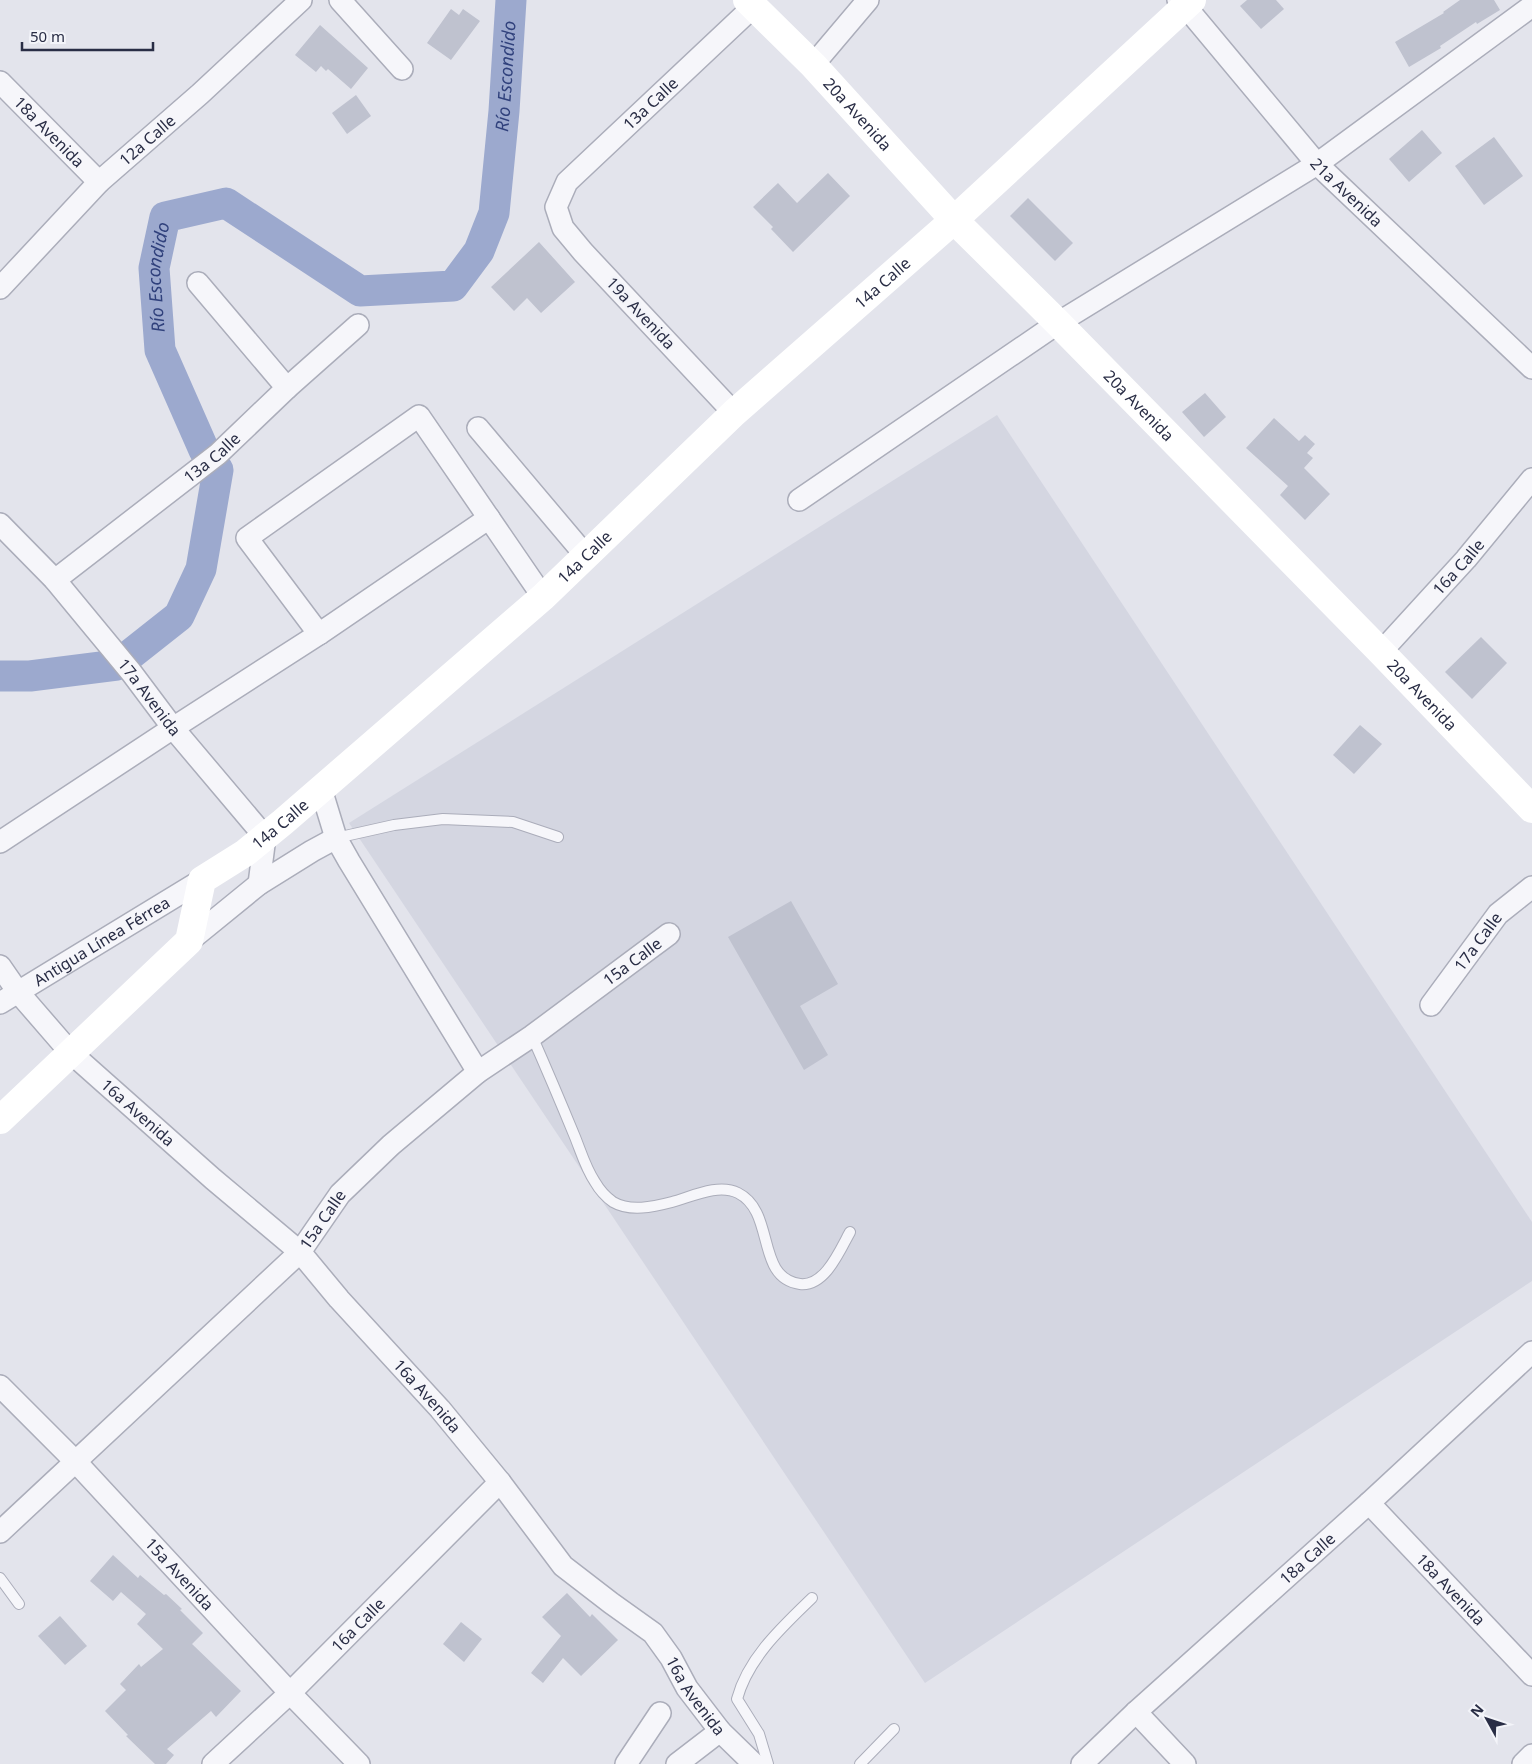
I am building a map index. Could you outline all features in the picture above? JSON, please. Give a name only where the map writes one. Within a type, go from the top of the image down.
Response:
[{"type":"street","name":"12a Calle","points":[[0,288],[99,182],[200,94],[301,0]]},
{"type":"street","points":[[340,0],[402,69]]},
{"type":"street","points":[[813,65],[868,0]]},
{"type":"street","name":"21a Avenida","points":[[1185,2],[1317,164],[1532,368]]},
{"type":"street","name":"14a Calle","points":[[202,880],[245,853],[265,837],[543,597],[734,414],[954,220],[1185,2]]},
{"type":"street","name":"20a Avenida","points":[[750,3],[813,65],[954,220],[1058,323],[1381,652],[1532,809]]},
{"type":"street","name":"13a Calle","points":[[556,207],[567,182],[750,3]]},
{"type":"street","points":[[800,500],[1058,323],[1317,164],[1532,6]]},
{"type":"street","name":"18a Avenida","points":[[0,82],[99,182]]},
{"type":"street","name":"19a Avenida","points":[[556,207],[563,228],[583,252],[734,414]]},
{"type":"street","points":[[198,283],[287,388]]},
{"type":"street","name":"13a Calle","points":[[55,580],[211,459],[287,388],[358,326]]},
{"type":"street","points":[[319,634],[247,538],[419,416],[543,597]]},
{"type":"street","points":[[478,428],[586,556]]},
{"type":"street","name":"16a Calle","points":[[1381,652],[1466,559],[1532,479]]},
{"type":"street","points":[[0,842],[319,634],[489,518]]},
{"type":"street","name":"17a Avenida","points":[[0,524],[55,580],[265,837]]},
{"type":"street","points":[[321,789],[336,838],[478,1072]]},
{"type":"street","points":[[259,884],[265,837]]},
{"type":"street","points":[[0,1120],[189,941],[259,884],[336,838]]},
{"type":"street","points":[[189,941],[202,880]]},
{"type":"street","name":"Antigua Línea Férrea","points":[[0,1003],[202,880]]},
{"type":"street","name":"17a Calle","points":[[1431,1005],[1498,914],[1532,887]]},
{"type":"street","name":"15a Calle","points":[[0,1532],[300,1252],[340,1194],[392,1144],[478,1072],[532,1036],[668,934]]},
{"type":"street","name":"16a Avenida","points":[[0,966],[18,992],[70,1052],[212,1179],[300,1252],[339,1299],[440,1409],[500,1482],[563,1566],[610,1603],[653,1633],[671,1658],[688,1688],[720,1731],[754,1764]]},
{"type":"street","name":"18a Calle","points":[[1082,1764],[1136,1712],[1369,1503],[1532,1352]]},
{"type":"street","name":"15a Avenida","points":[[0,1386],[75,1460],[290,1693],[359,1764]]},
{"type":"street","name":"16a Calle","points":[[213,1764],[290,1693],[500,1482]]},
{"type":"street","name":"18a Avenida","points":[[1369,1503],[1532,1675]]},
{"type":"street","points":[[1136,1712],[1185,1764]]},
{"type":"street","points":[[626,1764],[660,1713]]},
{"type":"street","points":[[677,1764],[720,1731]]},
{"type":"street","points":[[1523,1764],[1532,1755]]},
{"type":"lane","points":[[336,838],[394,825],[444,819],[513,822],[558,837]]},
{"type":"lane","points":[[532,1036],[594,1181],[612,1201],[626,1207],[643,1208],[659,1206],[712,1191],[726,1189],[738,1193],[758,1214],[772,1262],[780,1275],[791,1283],[806,1284],[820,1277],[834,1263],[850,1232]]},
{"type":"lane","points":[[0,1578],[20,1604]]},
{"type":"lane","points":[[768,1764],[759,1734],[737,1699],[742,1682],[766,1645],[812,1598]]},
{"type":"lane","points":[[860,1764],[894,1729]]},
{"type":"shaded area","points":[[997,415],[1532,1222],[1532,1281],[925,1683],[349,823]]},
{"type":"building","points":[[1247,0],[1276,0],[1284,9],[1261,29],[1240,6]]},
{"type":"building","points":[[1460,0],[1494,0],[1500,10],[1477,24],[1476,22],[1440,46],[1441,48],[1409,67],[1395,42],[1444,13]]},
{"type":"building","points":[[451,9],[459,15],[463,9],[480,21],[451,60],[427,43]]},
{"type":"building","points":[[320,25],[368,68],[351,89],[328,69],[326,71],[321,66],[316,72],[295,55]]},
{"type":"building","points":[[356,95],[371,116],[347,134],[332,113]]},
{"type":"building","points":[[1422,130],[1442,153],[1409,182],[1389,159]]},
{"type":"building","points":[[1494,137],[1523,176],[1484,205],[1455,166]]},
{"type":"building","points":[[828,173],[850,196],[793,252],[771,229],[773,227],[753,207],[778,183],[797,203]]},
{"type":"building","points":[[1028,198],[1073,243],[1055,261],[1010,216]]},
{"type":"building","points":[[539,242],[575,282],[541,313],[527,298],[514,311],[491,287]]},
{"type":"building","points":[[1205,393],[1226,417],[1204,437],[1182,412]]},
{"type":"building","points":[[1274,418],[1299,441],[1305,435],[1315,444],[1307,453],[1313,458],[1304,468],[1330,494],[1305,520],[1280,495],[1288,486],[1246,448]]},
{"type":"building","points":[[1481,637],[1507,663],[1472,699],[1445,672]]},
{"type":"building","points":[[1360,725],[1382,744],[1354,774],[1333,755]]},
{"type":"building","points":[[791,901],[838,984],[800,1006],[828,1055],[804,1070],[728,937]]},
{"type":"building","points":[[113,1555],[138,1578],[140,1575],[164,1595],[166,1594],[182,1609],[180,1610],[203,1633],[192,1644],[241,1691],[216,1717],[211,1711],[167,1749],[174,1755],[166,1764],[155,1764],[126,1736],[128,1735],[105,1711],[126,1690],[120,1684],[139,1664],[141,1667],[163,1649],[137,1624],[146,1614],[121,1592],[113,1601],[90,1581]]},
{"type":"building","points":[[567,1593],[590,1617],[592,1614],[618,1640],[581,1676],[563,1658],[543,1683],[531,1673],[561,1636],[542,1617]]},
{"type":"building","points":[[60,1616],[87,1646],[65,1665],[38,1636]]},
{"type":"building","points":[[461,1622],[482,1639],[464,1662],[443,1644]]},
{"type":"waterway","name":"Río Escondido","points":[[0,676],[30,676],[117,665],[179,616],[201,569],[218,470],[204,450],[160,350],[154,268],[165,217],[226,203],[360,291],[453,286],[479,251],[494,213],[504,111],[511,0]]}]
